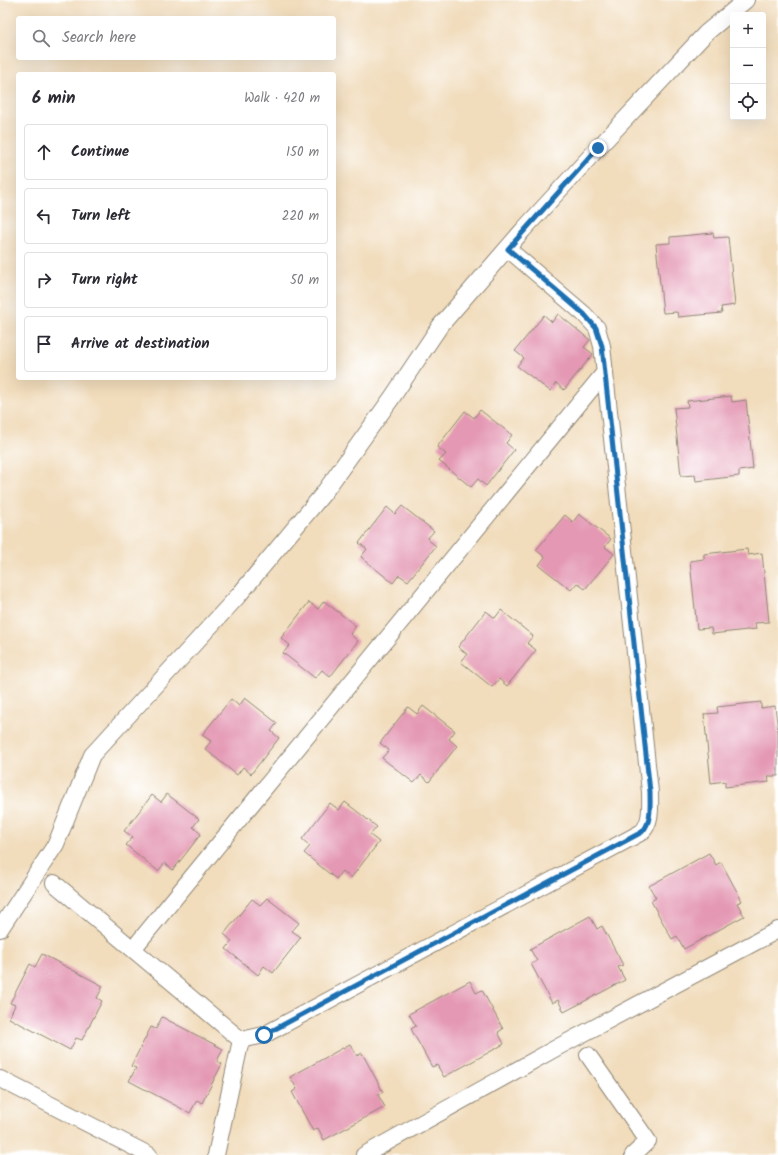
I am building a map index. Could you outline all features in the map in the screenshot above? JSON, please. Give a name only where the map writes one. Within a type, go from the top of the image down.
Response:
[{"type":"street","points":[[0,929],[56,844],[92,755],[238,596],[324,494],[440,326],[598,148],[706,33],[746,0]]},
{"type":"street","points":[[241,1040],[264,1035],[642,832],[646,828],[650,809],[650,792],[602,346],[596,328],[584,314],[508,249]]},
{"type":"street","points":[[133,950],[605,372]]},
{"type":"street","points":[[54,883],[241,1040]]},
{"type":"street","points":[[364,1155],[558,1048],[778,930]]},
{"type":"street","points":[[216,1155],[241,1040]]},
{"type":"street","points":[[588,1055],[648,1141],[633,1155]]},
{"type":"street","points":[[0,1079],[149,1155]]},
{"type":"building","points":[[713,233],[714,238],[728,237],[735,305],[721,307],[722,313],[678,317],[677,312],[663,313],[656,244],[670,243],[670,237]]},
{"type":"building","points":[[558,314],[590,340],[584,347],[593,354],[564,390],[556,383],[550,391],[517,366],[524,358],[515,351],[544,315],[552,322]]},
{"type":"building","points":[[731,396],[732,402],[746,400],[753,469],[739,471],[739,476],[696,481],[695,475],[681,476],[674,408],[688,407],[687,401]]},
{"type":"building","points":[[480,410],[512,435],[506,443],[514,450],[486,486],[478,479],[471,487],[439,461],[446,454],[437,447],[465,411],[474,418]]},
{"type":"building","points":[[402,506],[434,531],[427,539],[436,546],[408,581],[399,575],[393,583],[361,557],[367,549],[359,543],[387,507],[395,514]]},
{"type":"building","points":[[579,514],[611,539],[605,547],[614,554],[585,589],[577,583],[571,590],[539,565],[545,557],[536,550],[565,515],[573,522]]},
{"type":"building","points":[[747,549],[748,555],[762,553],[769,622],[755,623],[756,629],[712,634],[711,628],[697,629],[690,561],[704,559],[704,554]]},
{"type":"building","points":[[324,601],[356,626],[350,634],[358,641],[330,677],[322,670],[315,678],[283,653],[290,645],[281,638],[309,602],[318,609]]},
{"type":"building","points":[[501,610],[533,636],[527,643],[536,650],[507,686],[499,679],[492,687],[461,662],[467,654],[458,647],[486,611],[495,618]]},
{"type":"building","points":[[245,698],[277,723],[271,731],[279,738],[251,774],[243,767],[237,775],[205,749],[211,741],[202,735],[231,699],[239,706]]},
{"type":"building","points":[[761,702],[761,708],[775,706],[778,732],[778,776],[768,776],[769,782],[725,787],[725,781],[711,783],[704,714],[718,713],[717,707]]},
{"type":"building","points":[[423,706],[455,731],[449,739],[457,746],[429,782],[421,775],[414,783],[382,758],[389,750],[380,743],[408,707],[417,714]]},
{"type":"building","points":[[167,794],[199,819],[193,827],[201,834],[173,870],[165,863],[158,871],[126,845],[133,837],[124,831],[152,795],[161,802]]},
{"type":"building","points":[[345,802],[377,827],[370,835],[379,842],[351,878],[342,871],[336,879],[304,853],[310,846],[302,839],[330,803],[339,810]]},
{"type":"building","points":[[709,853],[716,865],[721,862],[742,901],[737,903],[744,916],[684,949],[677,936],[672,939],[651,901],[656,898],[649,886]]},
{"type":"building","points":[[267,898],[299,923],[292,931],[301,937],[273,973],[264,966],[258,975],[226,949],[232,941],[224,934],[252,899],[260,905]]},
{"type":"building","points":[[590,916],[597,929],[602,926],[623,965],[618,967],[625,980],[564,1012],[558,1000],[552,1003],[531,964],[537,961],[530,949]]},
{"type":"building","points":[[42,954],[103,986],[97,998],[102,1001],[82,1040],[76,1038],[70,1050],[9,1018],[15,1005],[10,1003],[30,964],[35,967]]},
{"type":"building","points":[[470,981],[476,993],[482,990],[503,1029],[498,1032],[504,1044],[444,1077],[437,1065],[432,1067],[411,1029],[416,1026],[409,1014]]},
{"type":"building","points":[[162,1017],[223,1049],[217,1061],[222,1064],[202,1103],[197,1100],[190,1113],[129,1081],[136,1068],[131,1066],[151,1027],[156,1029]]},
{"type":"building","points":[[350,1044],[357,1056],[362,1053],[383,1092],[378,1095],[385,1107],[324,1140],[318,1128],[313,1131],[292,1092],[297,1089],[290,1077]]},
{"type":"route","points":[[264,1035],[642,832],[646,828],[650,809],[650,792],[602,346],[596,328],[584,314],[508,249],[598,148]]}]
